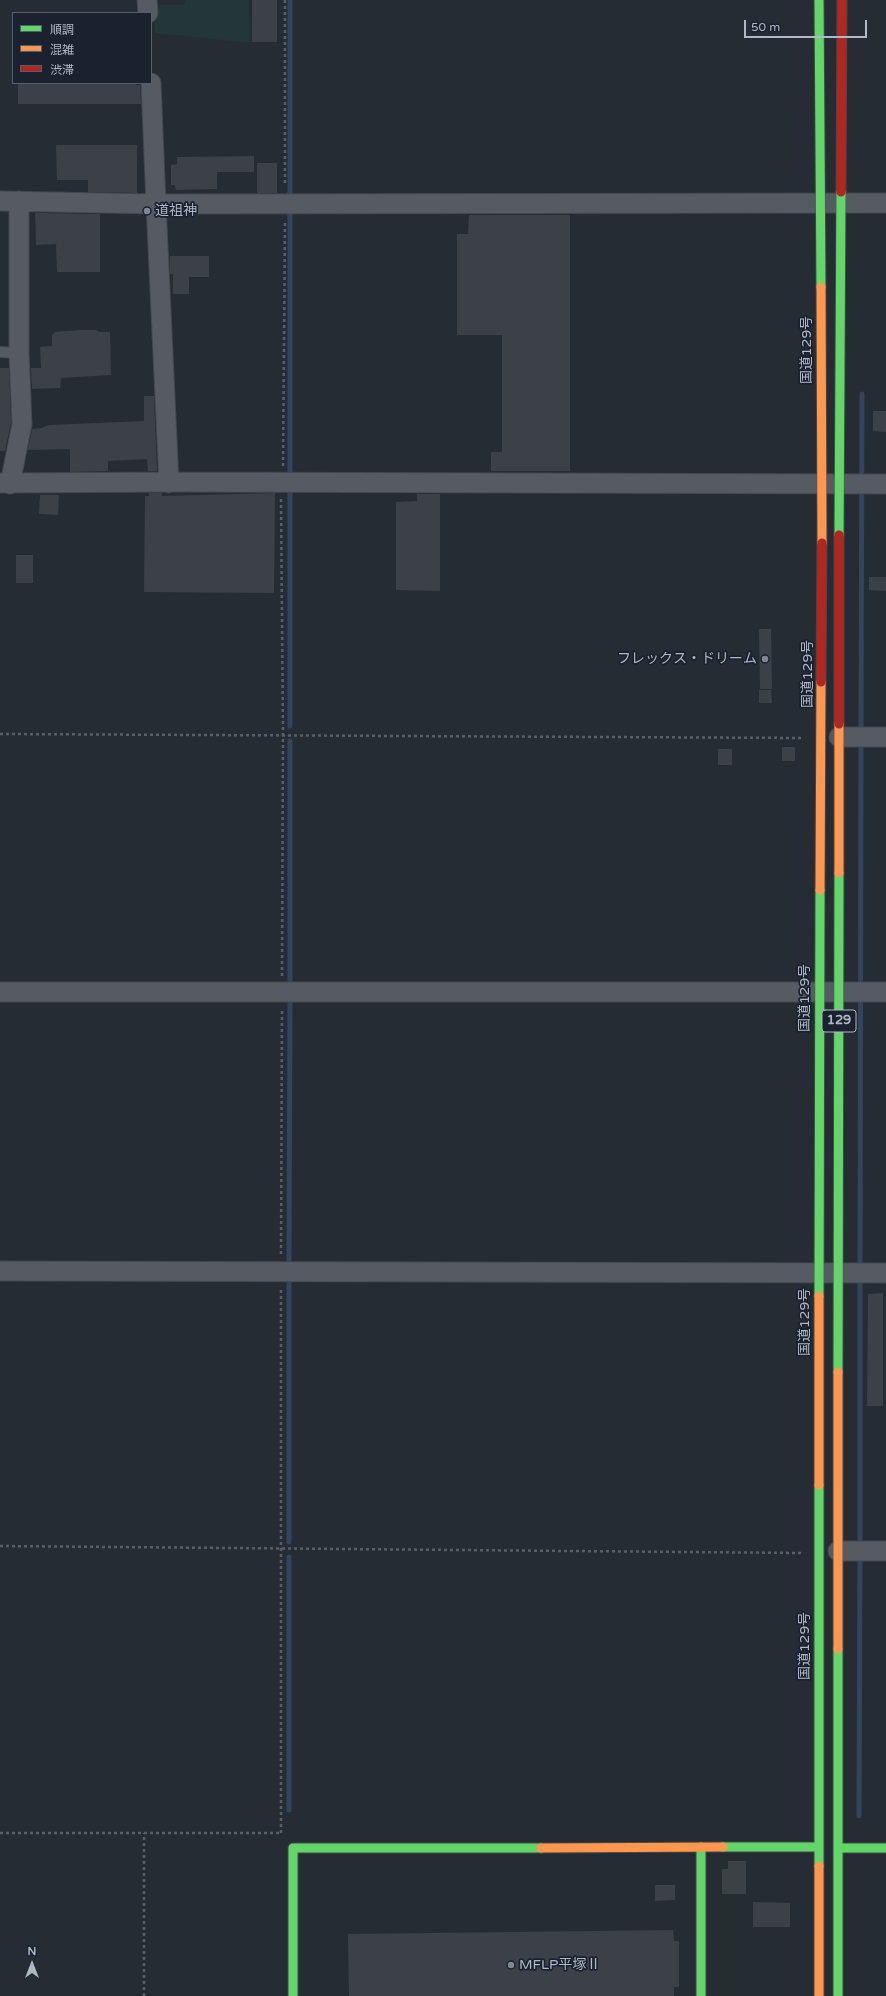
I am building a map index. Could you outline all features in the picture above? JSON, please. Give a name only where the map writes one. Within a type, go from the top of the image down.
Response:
[{"type":"main road","name":"129","points":[[814,0],[819,48]]},
{"type":"main road","name":"国道129号","points":[[819,0],[820,204],[855,484],[854,737],[819,992],[819,1996]]},
{"type":"main road","name":"国道129号","points":[[838,1996],[838,1848],[853,1551],[862,1273],[863,992],[854,737],[855,484],[841,204],[842,0]]},
{"type":"main road","name":"129","points":[[842,47],[847,0]]},
{"type":"main road","points":[[701,1847],[701,1996]]},
{"type":"main road","points":[[293,1996],[293,1848],[818,1847]]},
{"type":"main road","points":[[838,1848],[886,1848]]},
{"type":"street","points":[[147,0],[148,12]]},
{"type":"street","points":[[151,84],[169,483]]},
{"type":"street","points":[[0,201],[156,204],[886,203]]},
{"type":"street","points":[[19,201],[19,353],[22,424],[5,484],[855,484]]},
{"type":"street","points":[[0,992],[863,992]]},
{"type":"street","points":[[0,1271],[862,1273]]},
{"type":"street","points":[[853,1551],[886,1552]]},
{"type":"lane","points":[[0,352],[19,353]]},
{"type":"path","points":[[285,0],[288,203],[281,483],[283,734],[288,991],[281,1272],[281,1833],[293,1848]]},
{"type":"path","points":[[0,734],[854,737]]},
{"type":"path","points":[[0,1546],[819,1553]]},
{"type":"path","points":[[0,1833],[281,1833]]},
{"type":"path","points":[[144,1833],[144,1996]]},
{"type":"shaded area","points":[[185,0],[249,0],[250,43],[155,33],[154,5],[184,5]]},
{"type":"building","points":[[252,0],[277,0],[277,42],[252,42]]},
{"type":"building","points":[[18,84],[140,85],[141,104],[18,104]]},
{"type":"building","points":[[56,145],[137,145],[137,193],[88,192],[88,180],[57,180]]},
{"type":"building","points":[[254,156],[254,172],[217,172],[217,189],[176,190],[175,185],[171,185],[171,165],[177,164],[177,157]]},
{"type":"building","points":[[257,163],[277,163],[277,193],[257,193]]},
{"type":"building","points":[[35,213],[100,214],[100,272],[57,272],[56,244],[36,245]]},
{"type":"building","points":[[469,215],[570,215],[570,471],[491,471],[491,452],[502,452],[502,335],[457,335],[457,234],[468,234]]},
{"type":"building","points":[[170,256],[209,256],[209,277],[189,277],[189,294],[173,294],[173,274],[170,274]]},
{"type":"building","points":[[80,330],[110,332],[111,375],[61,378],[60,388],[32,389],[31,368],[41,368],[40,347],[52,346],[52,334],[54,334],[54,332]]},
{"type":"building","points":[[0,368],[9,368],[11,423],[5,451],[0,451]]},
{"type":"building","points":[[144,396],[154,396],[157,471],[148,471],[147,459],[108,461],[108,471],[70,472],[70,449],[28,450],[32,429],[43,428],[49,425],[144,421]]},
{"type":"building","points":[[873,411],[886,411],[886,432],[873,431]]},
{"type":"building","points":[[149,493],[162,493],[162,496],[275,493],[274,593],[144,592],[145,496],[149,496]]},
{"type":"building","points":[[417,494],[440,494],[440,591],[396,590],[396,502],[417,501]]},
{"type":"building","points":[[40,495],[59,495],[58,515],[39,514]]},
{"type":"building","points":[[16,555],[33,555],[33,583],[16,583]]},
{"type":"building","points":[[869,577],[886,577],[886,591],[869,590]]},
{"type":"building","name":"フレックス・ドリーム","points":[[759,629],[771,629],[772,689],[760,689]]},
{"type":"building","points":[[759,690],[771,690],[772,703],[759,703]]},
{"type":"building","points":[[782,747],[795,747],[795,761],[782,761]]},
{"type":"building","points":[[718,749],[732,749],[732,765],[718,765]]},
{"type":"building","points":[[883,1293],[883,1406],[867,1406],[868,1294]]},
{"type":"building","points":[[728,1861],[746,1861],[746,1894],[722,1894],[722,1869],[728,1869]]},
{"type":"building","points":[[655,1885],[675,1885],[675,1900],[655,1901]]},
{"type":"building","points":[[753,1902],[790,1903],[790,1927],[753,1927]]},
{"type":"building","name":"MFLP平塚Ⅱ","points":[[673,1930],[674,1941],[679,1941],[679,1987],[674,1987],[674,1996],[349,1996],[348,1934]]},
{"type":"waterway","points":[[290,0],[290,473]]},
{"type":"waterway","points":[[861,733],[862,394]]},
{"type":"waterway","points":[[290,490],[290,726]]},
{"type":"waterway","points":[[290,741],[290,988]]},
{"type":"waterway","points":[[860,1269],[861,741]]},
{"type":"waterway","points":[[289,1261],[290,996]]},
{"type":"waterway","points":[[860,1277],[860,1547]]},
{"type":"waterway","points":[[289,1279],[289,1542]]},
{"type":"waterway","points":[[859,1816],[860,1555]]},
{"type":"waterway","points":[[289,1557],[289,1810]]},
{"type":"traffic: fast","points":[[819,0],[821,287]]},
{"type":"traffic: fast","points":[[839,535],[841,192]]},
{"type":"traffic: fast","points":[[838,1372],[839,873]]},
{"type":"traffic: fast","points":[[819,1296],[820,890]]},
{"type":"traffic: fast","points":[[819,1485],[819,1866]]},
{"type":"traffic: fast","points":[[838,1649],[838,1996]]},
{"type":"traffic: fast","points":[[701,1847],[701,1996]]},
{"type":"traffic: fast","points":[[723,1847],[818,1847]]},
{"type":"traffic: fast","points":[[293,1996],[293,1848],[541,1848]]},
{"type":"traffic: fast","points":[[838,1848],[886,1848]]},
{"type":"traffic: slow","points":[[821,287],[822,543]]},
{"type":"traffic: slow","points":[[820,890],[821,682]]},
{"type":"traffic: slow","points":[[839,724],[839,873]]},
{"type":"traffic: slow","points":[[819,1296],[819,1485]]},
{"type":"traffic: slow","points":[[838,1372],[838,1649]]},
{"type":"traffic: slow","points":[[541,1848],[723,1847]]},
{"type":"traffic: slow","points":[[819,1866],[819,1996]]},
{"type":"traffic: jam","points":[[841,192],[842,0]]},
{"type":"traffic: jam","points":[[839,535],[839,724]]},
{"type":"traffic: jam","points":[[821,682],[822,543]]},
{"type":"place","name":"道祖神","points":[[147,211]]},
{"type":"place","name":"フレックス・ドリーム","points":[[765,659]]},
{"type":"place","name":"MFLP平塚Ⅱ","points":[[511,1965]]}]
